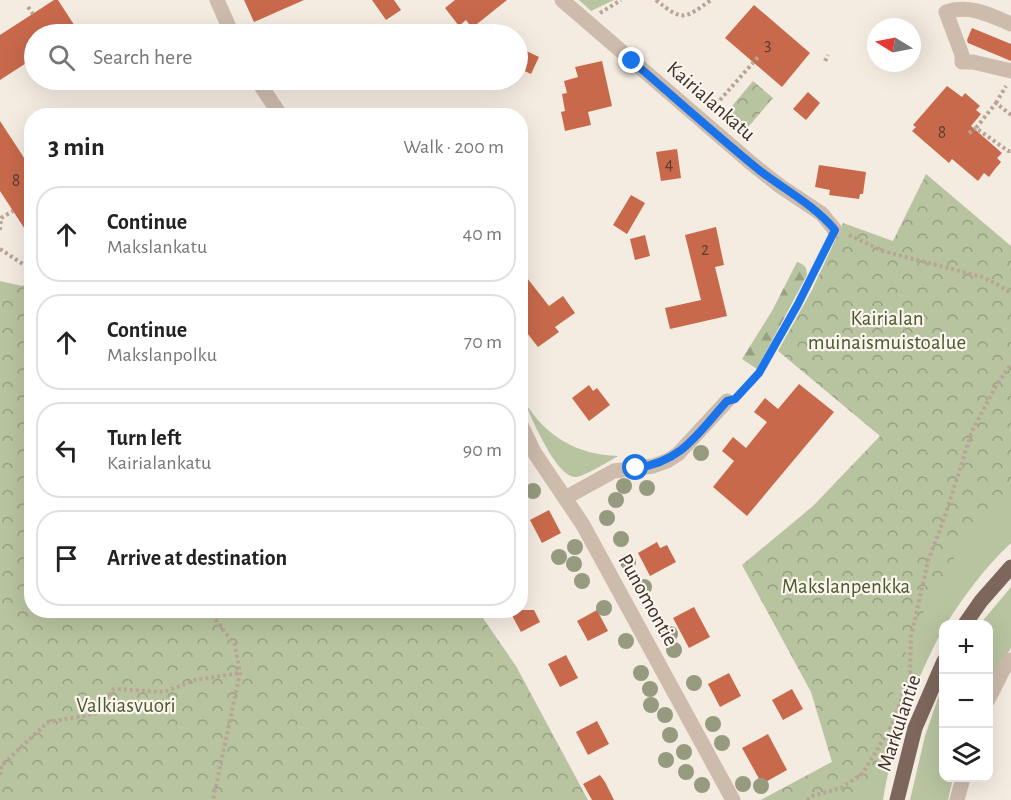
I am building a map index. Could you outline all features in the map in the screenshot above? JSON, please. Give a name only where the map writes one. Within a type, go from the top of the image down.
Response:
[{"type":"main road","points":[[968,620],[1011,567]]},
{"type":"main road","name":"Markulantie","points":[[897,800],[915,728],[939,673]]},
{"type":"street","points":[[217,0],[228,24]]},
{"type":"street","name":"Kairialankatu","points":[[562,0],[780,186],[822,214],[835,230]]},
{"type":"street","points":[[1011,24],[971,9],[953,9],[946,12],[962,55],[962,62],[973,62],[1011,71]]},
{"type":"street","points":[[264,90],[276,108]]},
{"type":"street","points":[[565,498],[614,471],[652,466],[667,461],[686,445],[727,401]]},
{"type":"street","name":"Punomontie","points":[[528,440],[583,525],[733,800]]},
{"type":"street","points":[[993,691],[1011,660]]},
{"type":"street","points":[[957,800],[962,782]]},
{"type":"path","points":[[587,22],[621,0]]},
{"type":"path","points":[[656,0],[678,16],[685,16],[711,0]]},
{"type":"path","points":[[28,7],[33,14]]},
{"type":"path","points":[[825,62],[828,55]]},
{"type":"path","points":[[702,121],[759,56]]},
{"type":"path","points":[[969,132],[976,128],[996,103],[1011,77]]},
{"type":"path","points":[[996,103],[1011,115]]},
{"type":"path","points":[[976,128],[1011,151]]},
{"type":"path","points":[[0,230],[1,218],[13,211]]},
{"type":"path","points":[[727,401],[735,399],[759,373],[798,304],[835,230],[883,251],[982,277],[1011,293]]},
{"type":"path","points":[[0,249],[24,265]]},
{"type":"path","points":[[807,800],[812,796],[841,788],[863,773],[892,725],[910,676],[911,637],[928,561],[972,431],[996,386],[1011,364]]},
{"type":"path","points":[[213,800],[240,673],[235,645],[214,618]]},
{"type":"path","points":[[0,775],[2,765],[48,722],[95,714],[114,689],[165,692],[195,680],[240,673]]},
{"type":"green space","points":[[579,0],[614,0],[591,11]]},
{"type":"green space","points":[[753,81],[773,98],[743,133],[723,117]]},
{"type":"green space","points":[[926,174],[1011,246],[1011,487],[978,524],[964,544],[937,586],[915,630],[894,689],[868,800],[761,800],[832,762],[811,692],[742,565],[813,506],[880,436],[778,351],[812,290],[843,223],[893,241]]},
{"type":"green space","points":[[797,262],[805,266],[807,275],[757,369],[742,359],[772,311]]},
{"type":"green space","name":"Valkiasvuori","points":[[0,281],[24,285],[24,618],[483,618],[516,666],[588,800],[0,800]]},
{"type":"green space","points":[[528,407],[552,434],[564,441],[589,452],[618,456],[580,476],[568,475],[560,468],[538,432]]},
{"type":"green space","points":[[1011,486],[1011,543],[984,572],[949,620],[939,620],[939,637],[906,712],[887,777],[883,800],[761,800],[845,755],[904,588]]},
{"type":"green space","points":[[1011,587],[1011,648],[993,677],[993,620],[983,620]]},
{"type":"green space","points":[[939,696],[939,782],[952,782],[948,800],[910,800],[925,736]]},
{"type":"building","points":[[54,0],[58,0],[74,24],[24,24],[24,64],[0,80],[0,35]]},
{"type":"building","points":[[244,0],[304,0],[254,22]]},
{"type":"building","points":[[372,0],[394,0],[401,10],[386,20]]},
{"type":"building","points":[[455,0],[507,0],[477,24],[469,24],[466,20],[457,24],[445,8]]},
{"type":"building","points":[[754,5],[810,53],[782,87],[725,38]]},
{"type":"building","points":[[972,28],[1011,44],[1011,61],[968,43]]},
{"type":"building","points":[[528,52],[539,57],[531,74],[528,73]]},
{"type":"building","points":[[602,61],[612,106],[588,112],[591,125],[565,131],[561,112],[565,111],[562,94],[567,93],[564,81],[578,77],[575,67]]},
{"type":"building","points":[[947,86],[962,97],[965,93],[980,106],[976,110],[981,114],[971,126],[1002,153],[997,158],[1001,162],[989,177],[984,173],[978,181],[952,159],[949,163],[912,131],[916,127],[913,125]]},
{"type":"building","points":[[808,92],[820,103],[806,120],[793,109]]},
{"type":"building","points":[[0,121],[24,158],[24,228],[0,191]]},
{"type":"building","points":[[677,149],[681,178],[661,181],[656,152]]},
{"type":"building","points":[[819,165],[866,172],[863,194],[860,194],[859,199],[829,195],[830,190],[815,187]]},
{"type":"building","points":[[631,195],[645,203],[627,234],[613,225]]},
{"type":"building","points":[[716,227],[724,265],[715,267],[727,316],[670,329],[665,308],[701,300],[685,235]]},
{"type":"building","points":[[645,235],[650,256],[635,260],[630,239]]},
{"type":"building","points":[[528,279],[549,306],[563,296],[575,313],[555,327],[559,332],[538,347],[528,334]]},
{"type":"building","points":[[799,384],[834,412],[747,516],[713,487],[734,461],[722,451],[733,437],[746,448],[767,422],[754,412],[765,398],[778,409]]},
{"type":"building","points":[[589,385],[593,391],[597,388],[610,405],[589,421],[572,398]]},
{"type":"building","points":[[549,510],[561,533],[542,543],[530,520]]},
{"type":"building","points":[[657,542],[660,548],[667,545],[676,562],[650,576],[638,553]]},
{"type":"building","points":[[694,607],[710,637],[689,648],[673,618]]},
{"type":"building","points":[[528,610],[534,610],[540,622],[521,632],[513,618],[528,618]]},
{"type":"building","points":[[597,610],[608,631],[588,641],[577,621]]},
{"type":"building","points":[[566,655],[578,678],[560,687],[548,664]]},
{"type":"building","points":[[729,673],[741,696],[720,707],[708,684]]},
{"type":"building","points":[[792,689],[803,709],[783,720],[772,700]]},
{"type":"building","points":[[597,721],[609,744],[588,755],[576,732]]},
{"type":"building","points":[[768,734],[787,770],[762,784],[742,748]]},
{"type":"building","points":[[600,775],[614,800],[592,800],[583,784]]},
{"type":"route","points":[[632,61],[751,163],[822,214],[835,230],[798,304],[759,373],[735,399],[727,401],[678,454],[652,466],[636,468]]},
{"type":"park label","name":"Kairialan muinaismuistoalue","points":[[887,330]]},
{"type":"park label","name":"Makslanpenkka","points":[[846,586]]}]
